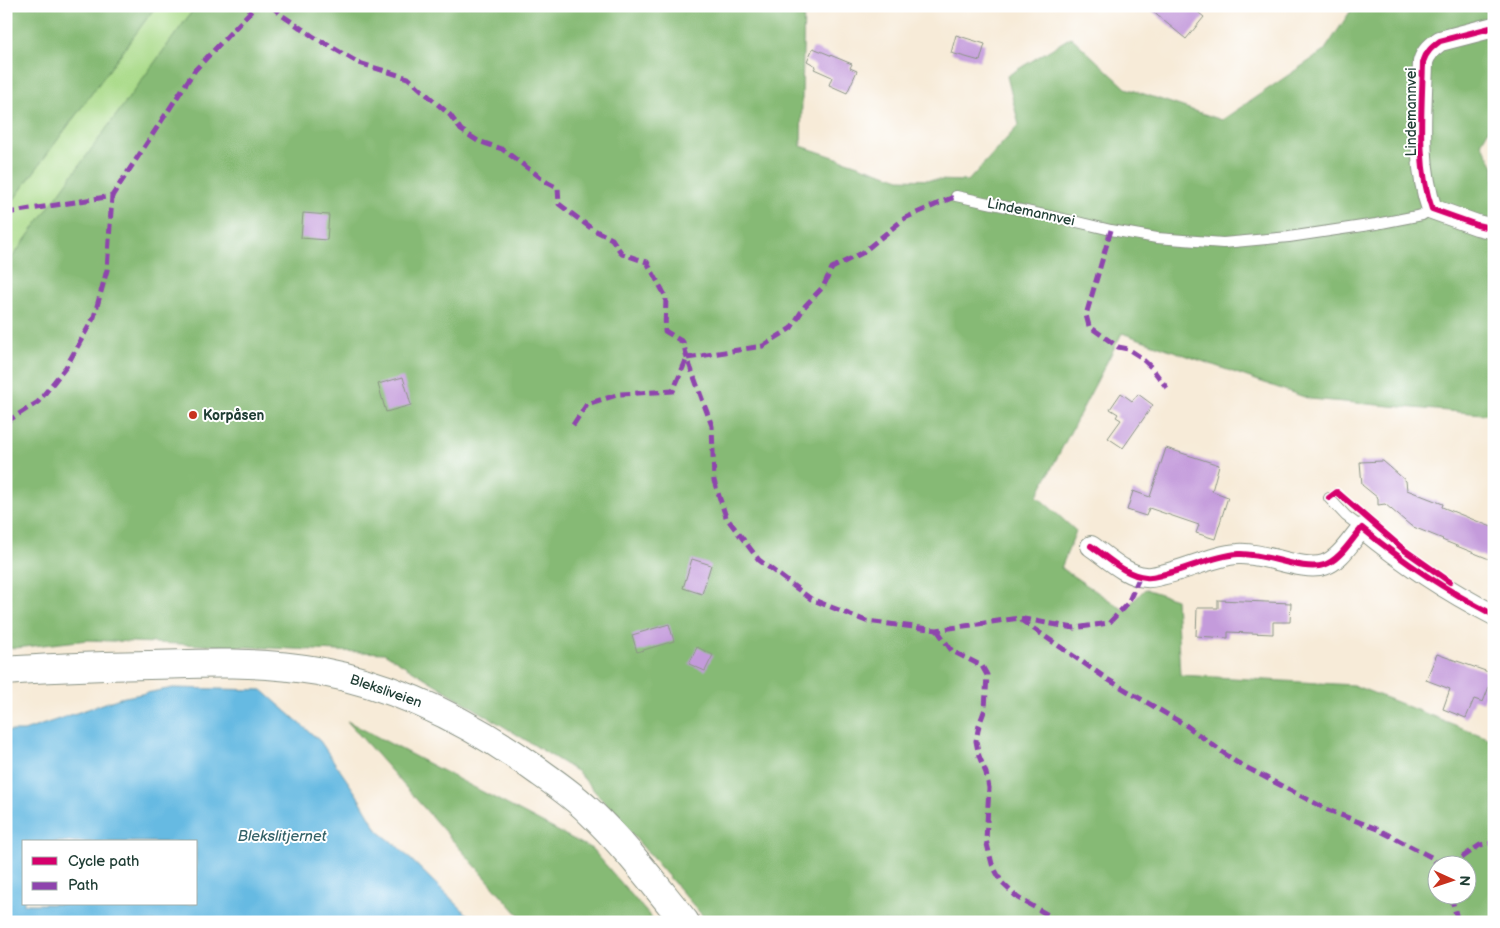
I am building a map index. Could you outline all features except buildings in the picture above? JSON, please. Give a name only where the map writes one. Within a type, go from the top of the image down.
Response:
[{"type":"main road","name":"Bleksliveien","points":[[6,671],[172,664],[260,664],[319,671],[378,686],[407,697],[472,728],[510,751],[575,799],[634,858],[685,922]]},
{"type":"street","name":"Lindemannvei","points":[[1432,209],[1426,189],[1422,141],[1423,62],[1425,56],[1440,41],[1494,27]]},
{"type":"street","points":[[1432,209],[1494,229]]},
{"type":"street","points":[[1091,546],[1123,569],[1132,574],[1147,578],[1173,573],[1221,557],[1238,554],[1258,554],[1303,565],[1320,566],[1332,560],[1362,528],[1422,574],[1459,597],[1494,615]]},
{"type":"lane","name":"Lindemannvei","points":[[956,196],[1110,230],[1157,238],[1223,243],[1289,237],[1376,224],[1422,215],[1432,209]]},
{"type":"lane","points":[[1329,498],[1346,516],[1362,528]]},
{"type":"green space","points":[[6,6],[156,6],[6,210]]},
{"type":"green space","points":[[156,6],[196,6],[6,266],[6,210]]},
{"type":"green space","points":[[196,6],[804,6],[801,146],[900,179],[968,181],[1019,125],[1007,76],[1071,37],[1126,88],[1222,120],[1324,51],[1354,6],[1465,6],[1494,13],[1494,120],[1481,143],[1494,166],[1494,415],[1310,399],[1122,333],[1037,496],[1076,531],[1061,568],[1124,610],[1145,589],[1176,599],[1180,675],[1353,685],[1488,738],[1494,735],[1494,922],[708,922],[578,772],[384,653],[88,640],[6,649],[6,266]]},
{"type":"green space","points":[[347,721],[592,849],[655,922],[525,922]]},
{"type":"water","name":"Blekslitjernet","points":[[173,688],[262,690],[320,741],[357,795],[378,831],[397,846],[473,922],[6,922],[6,731],[24,731],[120,698]]},
{"type":"marked path","points":[[6,213],[112,196],[195,70],[256,6]]},
{"type":"marked path","points":[[272,6],[280,14],[314,37],[359,63],[408,78],[450,115],[461,130],[478,141],[502,149],[548,183],[558,188],[559,204],[592,229],[612,239],[622,254],[647,262],[666,297],[665,331],[683,342],[712,426],[714,481],[726,517],[759,560],[811,599],[866,621],[937,630],[1019,618],[1074,628],[1109,623],[1128,603],[1140,576]]},
{"type":"marked path","points":[[6,422],[38,402],[66,367],[94,317],[107,270],[112,196]]},
{"type":"marked path","points":[[687,358],[763,346],[791,328],[805,306],[823,287],[832,268],[862,253],[905,218],[956,196]]},
{"type":"marked path","points":[[1111,230],[1086,315],[1089,326],[1118,347],[1128,349],[1139,356],[1151,367],[1167,388]]},
{"type":"marked path","points":[[573,425],[587,404],[620,394],[673,391],[687,358]]},
{"type":"marked path","points":[[1021,620],[1107,679],[1187,726],[1236,762],[1328,810],[1377,829],[1429,856]]},
{"type":"marked path","points":[[937,630],[952,651],[982,666],[987,675],[985,709],[976,741],[989,788],[986,840],[992,864],[1002,883],[1018,898],[1050,916],[1056,922]]},
{"type":"marked path","points":[[1464,856],[1480,845],[1494,843]]},
{"type":"marked path","points":[[1454,906],[1458,922]]},
{"type":"cycle path","points":[[1494,27],[1440,41],[1432,48],[1423,62],[1421,117],[1424,174],[1432,209],[1494,229]]},
{"type":"cycle path","points":[[1329,498],[1337,492],[1403,549],[1450,582]]},
{"type":"cycle path","points":[[1091,546],[1124,570],[1139,576],[1154,577],[1220,557],[1238,554],[1248,554],[1305,566],[1324,565],[1335,559],[1362,528],[1393,553],[1426,575],[1494,615]]},
{"type":"place","name":"Korpåsen","points":[[193,415]]}]
